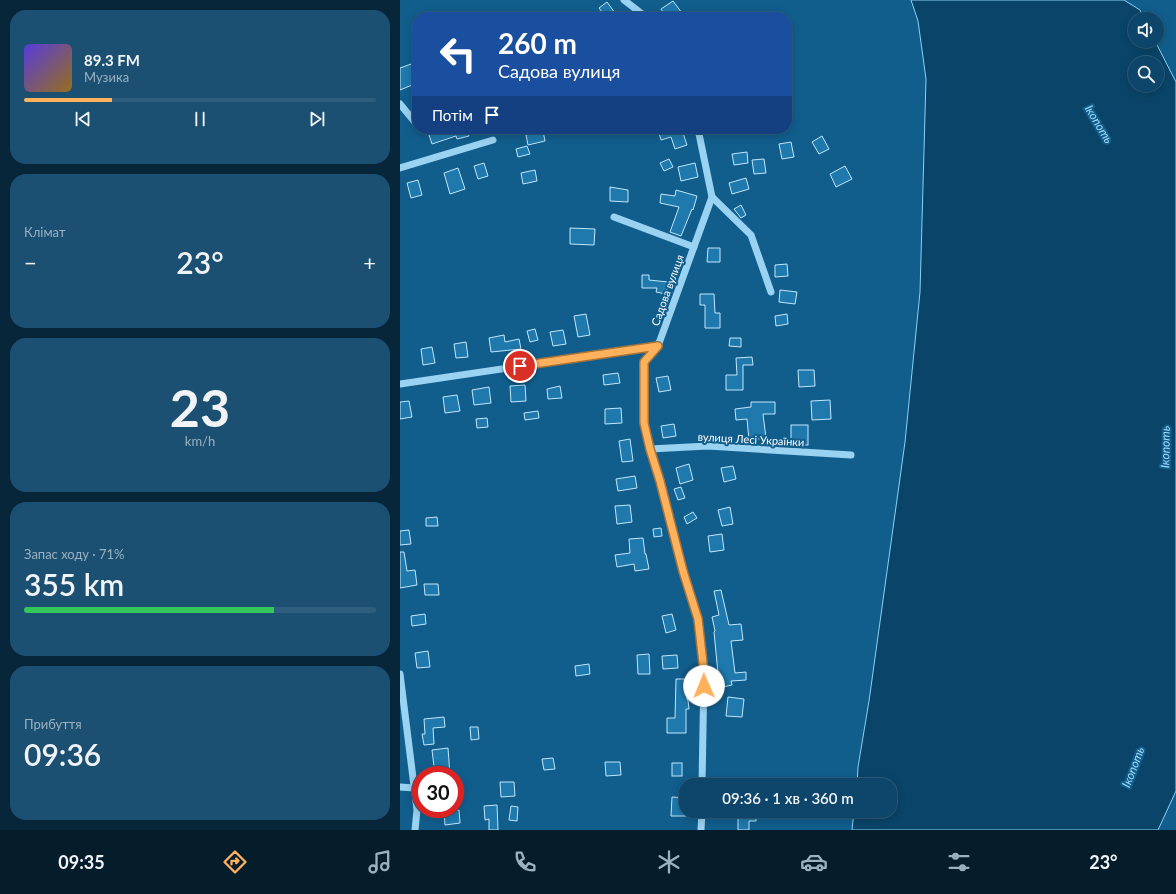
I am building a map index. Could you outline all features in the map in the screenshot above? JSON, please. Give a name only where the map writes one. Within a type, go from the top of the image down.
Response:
[{"type":"street","points":[[624,0],[640,12]]},
{"type":"street","points":[[400,104],[412,119]]},
{"type":"street","points":[[699,134],[712,197],[752,235],[771,292]]},
{"type":"street","points":[[400,168],[493,140]]},
{"type":"street","name":"Садова вулиця","points":[[658,346],[712,197]]},
{"type":"street","points":[[614,217],[694,247]]},
{"type":"street","points":[[400,384],[658,346]]},
{"type":"street","points":[[658,346],[644,362],[644,423],[683,571],[698,619],[704,672],[702,778]]},
{"type":"street","name":"вулиця Лесі Українки","points":[[650,449],[708,446],[851,456]]},
{"type":"street","points":[[400,674],[412,772]]},
{"type":"street","points":[[400,787],[412,788]]},
{"type":"street","points":[[415,830],[416,818]]},
{"type":"street","points":[[701,830],[702,818]]},
{"type":"water","name":"Ікопоть","points":[[911,0],[1124,0],[1141,12],[1128,12],[1128,48],[1159,48],[1163,56],[1128,56],[1128,92],[1164,92],[1164,59],[1176,82],[1176,791],[1158,830],[852,830],[853,818],[897,818],[897,778],[857,778],[905,442],[920,292],[926,79],[918,21]]},
{"type":"building","points":[[673,1],[681,12],[663,12],[661,9]]},
{"type":"building","points":[[607,2],[614,12],[602,12],[599,8]]},
{"type":"building","points":[[412,64],[412,85],[400,90],[400,68]]},
{"type":"building","points":[[429,134],[468,134],[469,136],[457,139],[456,136],[432,144]]},
{"type":"building","points":[[544,134],[545,141],[528,145],[526,135]]},
{"type":"building","points":[[659,134],[683,134],[687,145],[675,149],[671,137],[661,140]]},
{"type":"building","points":[[822,136],[829,149],[819,154],[812,142]]},
{"type":"building","points":[[791,142],[794,157],[782,159],[779,144]]},
{"type":"building","points":[[527,146],[530,154],[518,157],[516,149]]},
{"type":"building","points":[[747,152],[748,163],[734,165],[732,154]]},
{"type":"building","points":[[669,159],[673,167],[664,171],[660,163]]},
{"type":"building","points":[[764,159],[766,173],[754,174],[752,160]]},
{"type":"building","points":[[484,163],[488,176],[478,179],[474,166]]},
{"type":"building","points":[[695,163],[698,177],[681,181],[678,167]]},
{"type":"building","points":[[845,166],[852,179],[836,187],[830,174]]},
{"type":"building","points":[[458,168],[465,189],[450,194],[444,173]]},
{"type":"building","points":[[535,170],[537,181],[523,184],[521,173]]},
{"type":"building","points":[[746,178],[749,189],[732,194],[729,183]]},
{"type":"building","points":[[418,180],[422,195],[411,198],[407,183]]},
{"type":"building","points":[[610,187],[628,190],[628,202],[610,201]]},
{"type":"building","points":[[676,190],[697,196],[693,210],[692,209],[681,236],[670,232],[679,207],[660,203],[661,194],[675,196]]},
{"type":"building","points":[[741,205],[746,215],[741,218],[734,209]]},
{"type":"building","points":[[570,228],[595,229],[594,245],[570,244]]},
{"type":"building","points":[[708,248],[720,248],[720,262],[707,262]]},
{"type":"building","points":[[787,264],[788,276],[775,277],[775,265]]},
{"type":"building","points":[[642,275],[649,275],[649,280],[668,282],[666,294],[656,292],[657,288],[642,288]]},
{"type":"building","points":[[780,290],[797,292],[795,304],[779,302]]},
{"type":"building","points":[[700,294],[714,294],[715,313],[720,313],[720,328],[705,328],[705,305],[700,305]]},
{"type":"building","points":[[586,314],[590,335],[578,337],[574,316]]},
{"type":"building","points":[[787,314],[788,324],[776,326],[775,316]]},
{"type":"building","points":[[535,329],[538,340],[530,342],[527,331]]},
{"type":"building","points":[[563,330],[566,344],[553,346],[550,332]]},
{"type":"building","points":[[504,335],[505,342],[519,339],[521,349],[491,352],[489,338]]},
{"type":"building","points":[[730,338],[741,338],[741,347],[729,346]]},
{"type":"building","points":[[466,342],[468,357],[456,358],[454,344]]},
{"type":"building","points":[[432,347],[435,363],[423,365],[421,349]]},
{"type":"building","points":[[752,357],[753,365],[743,365],[743,390],[726,390],[726,375],[737,375],[736,358]]},
{"type":"building","points":[[798,370],[814,370],[815,386],[799,387]]},
{"type":"building","points":[[618,373],[620,383],[604,385],[603,375]]},
{"type":"building","points":[[668,376],[671,390],[659,392],[656,378]]},
{"type":"building","points":[[525,385],[526,401],[511,402],[510,386]]},
{"type":"building","points":[[560,386],[562,398],[548,399],[547,389]]},
{"type":"building","points":[[489,387],[491,403],[474,405],[472,390]]},
{"type":"building","points":[[457,395],[460,411],[445,413],[443,397]]},
{"type":"building","points":[[830,400],[831,419],[812,420],[811,401]]},
{"type":"building","points":[[409,401],[412,417],[400,419],[400,402]]},
{"type":"building","points":[[751,402],[775,402],[775,414],[763,414],[766,438],[749,440],[747,419],[736,420],[735,409],[751,407]]},
{"type":"building","points":[[621,408],[622,423],[605,424],[605,409]]},
{"type":"building","points":[[538,411],[539,418],[525,420],[524,413]]},
{"type":"building","points":[[487,418],[488,427],[477,428],[476,419]]},
{"type":"building","points":[[674,424],[676,436],[663,438],[661,426]]},
{"type":"building","points":[[791,425],[808,425],[808,445],[791,445]]},
{"type":"building","points":[[630,439],[633,461],[622,462],[619,441]]},
{"type":"building","points":[[689,464],[693,480],[680,484],[676,468]]},
{"type":"building","points":[[733,466],[736,479],[724,482],[721,468]]},
{"type":"building","points":[[635,476],[637,488],[618,491],[616,479]]},
{"type":"building","points":[[681,487],[685,498],[678,500],[674,489]]},
{"type":"building","points":[[630,505],[632,522],[617,524],[615,506]]},
{"type":"building","points":[[730,507],[733,524],[722,526],[718,510]]},
{"type":"building","points":[[693,512],[697,518],[687,524],[684,517]]},
{"type":"building","points":[[437,517],[438,526],[426,526],[426,518]]},
{"type":"building","points":[[661,528],[662,536],[654,537],[653,529]]},
{"type":"building","points":[[409,530],[411,544],[400,545],[400,531]]},
{"type":"building","points":[[722,534],[724,550],[710,552],[708,536]]},
{"type":"building","points":[[643,538],[649,569],[635,571],[634,564],[617,567],[615,555],[630,553],[629,539]]},
{"type":"building","points":[[400,552],[404,552],[407,571],[415,570],[417,585],[400,588]]},
{"type":"building","points":[[424,584],[438,584],[439,595],[425,595]]},
{"type":"building","points":[[721,590],[729,625],[741,624],[743,640],[731,641],[735,673],[746,672],[746,680],[731,681],[732,685],[718,688],[715,674],[718,673],[715,631],[712,617],[719,615],[714,591]]},
{"type":"building","points":[[425,614],[426,624],[412,626],[411,616]]},
{"type":"building","points":[[672,614],[676,630],[666,633],[662,616]]},
{"type":"building","points":[[428,651],[430,667],[417,668],[415,653]]},
{"type":"building","points":[[649,654],[650,674],[638,674],[637,655]]},
{"type":"building","points":[[677,655],[678,668],[663,669],[662,656]]},
{"type":"building","points":[[589,664],[590,674],[576,676],[575,666]]},
{"type":"building","points":[[676,679],[688,679],[687,700],[689,709],[686,709],[686,733],[667,733],[667,718],[675,718]]},
{"type":"building","points":[[728,697],[744,699],[742,717],[726,716]]},
{"type":"building","points":[[444,717],[445,727],[433,728],[434,744],[424,745],[422,734],[425,734],[424,719]]},
{"type":"building","points":[[470,727],[478,727],[479,739],[471,740]]},
{"type":"building","points":[[448,748],[449,766],[434,766],[432,750]]},
{"type":"building","points":[[553,758],[555,769],[544,770],[542,759]]},
{"type":"building","points":[[605,762],[620,762],[621,775],[606,776]]},
{"type":"building","points":[[672,763],[682,763],[682,776],[672,776]]},
{"type":"building","points":[[500,782],[514,782],[515,796],[501,797]]},
{"type":"building","points":[[672,797],[679,798],[679,816],[671,816]]},
{"type":"building","points":[[497,805],[498,830],[489,830],[489,819],[485,820],[484,806]]},
{"type":"building","points":[[511,806],[518,807],[517,821],[509,820]]},
{"type":"building","points":[[444,818],[460,818],[460,823],[445,825]]},
{"type":"building","points":[[738,818],[756,818],[756,821],[749,821],[749,830],[738,830]]},
{"type":"route","points":[[520,366],[658,346],[644,362],[644,423],[683,571],[698,619],[704,672],[704,686]]}]
